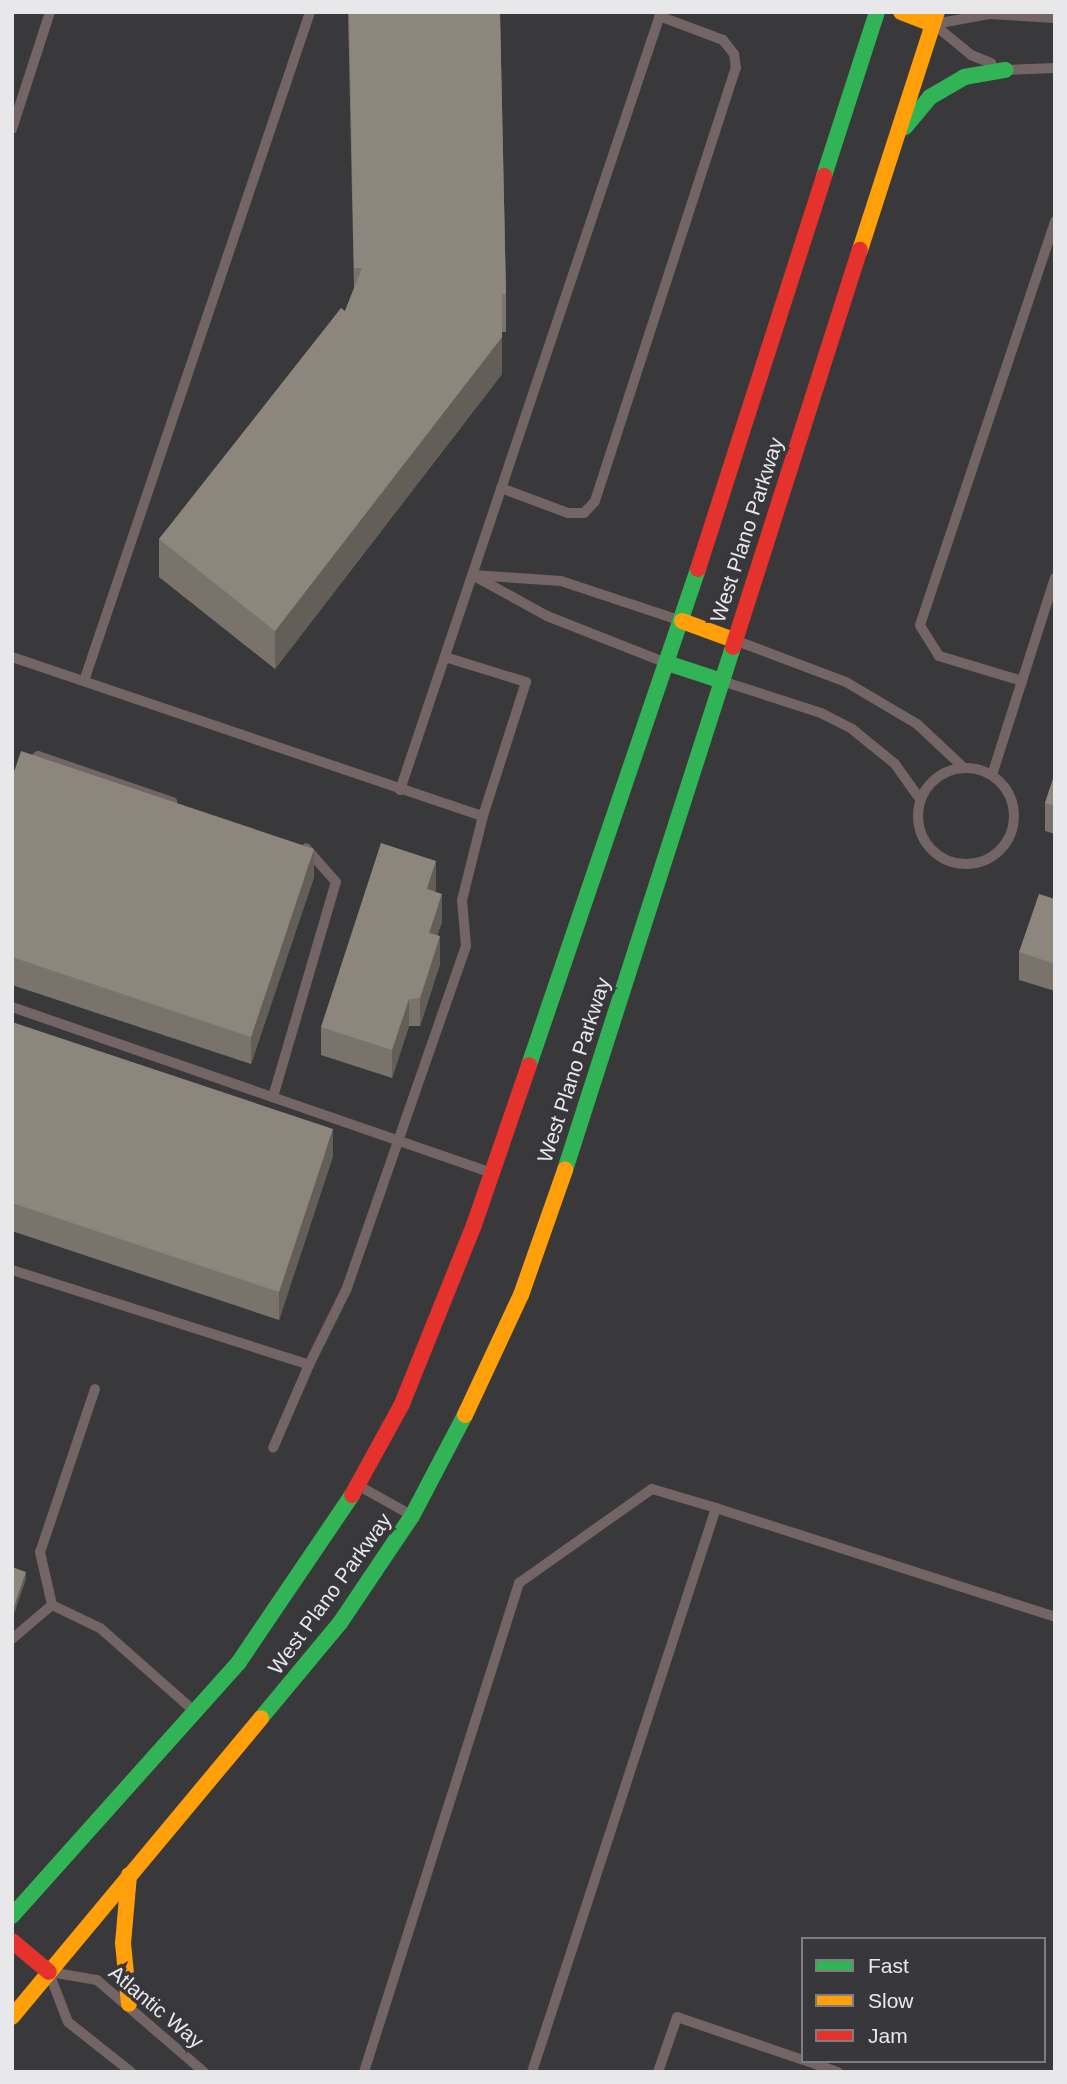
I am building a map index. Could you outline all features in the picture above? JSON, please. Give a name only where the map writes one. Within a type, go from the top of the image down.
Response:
[{"type":"main road","name":"West Plano Parkway","points":[[12,1916],[239,1662],[358,1486],[402,1404],[449,1293],[682,621],[877,12]]},
{"type":"main road","points":[[901,12],[935,18]]},
{"type":"main road","name":"West Plano Parkway","points":[[12,2017],[334,1631],[412,1516],[521,1295],[935,18]]},
{"type":"main road","points":[[894,142],[930,97],[964,77],[1005,70]]},
{"type":"main road","points":[[682,621],[734,640]]},
{"type":"main road","points":[[667,663],[722,681]]},
{"type":"main road","points":[[129,1875],[123,1943],[129,2004]]},
{"type":"main road","points":[[12,1941],[49,1972]]},
{"type":"lane","points":[[12,129],[50,12]]},
{"type":"lane","points":[[84,681],[310,12]]},
{"type":"lane","points":[[400,790],[473,575],[501,488],[660,14],[723,40],[734,54],[736,68],[595,501],[584,513],[568,513],[501,488]]},
{"type":"lane","points":[[935,18],[989,14],[1055,18]]},
{"type":"lane","points":[[935,18],[971,55],[1005,70],[1055,68]]},
{"type":"lane","points":[[1022,681],[939,656],[920,625],[1055,221]]},
{"type":"lane","points":[[473,575],[561,582],[682,621]]},
{"type":"lane","points":[[473,575],[547,616],[667,663]]},
{"type":"lane","points":[[992,775],[1055,578]]},
{"type":"lane","points":[[734,640],[846,682],[917,724],[964,768],[992,775],[1009,795],[1014,819],[1007,842],[987,860],[958,864],[933,852],[918,828],[920,799],[938,776],[964,768]]},
{"type":"lane","points":[[12,657],[482,816]]},
{"type":"lane","points":[[273,1448],[309,1365],[348,1288],[466,946],[462,900],[482,816],[526,682],[445,657]]},
{"type":"lane","points":[[722,681],[821,713],[852,729],[895,764],[920,799]]},
{"type":"lane","points":[[12,778],[38,756],[191,808]]},
{"type":"lane","points":[[273,1097],[336,882],[306,848],[293,844]]},
{"type":"lane","points":[[12,1007],[492,1172]]},
{"type":"lane","points":[[12,1270],[309,1365]]},
{"type":"lane","points":[[52,1605],[40,1552],[94,1389]]},
{"type":"lane","points":[[358,1486],[412,1516]]},
{"type":"lane","points":[[364,2072],[519,1583],[652,1489],[1055,1617]]},
{"type":"lane","points":[[532,2072],[716,1508]]},
{"type":"lane","points":[[12,1639],[52,1605]]},
{"type":"lane","points":[[52,1605],[100,1628],[195,1712]]},
{"type":"lane","points":[[49,1972],[68,2022],[131,2072]]},
{"type":"lane","name":"Atlantic Way","points":[[49,1972],[97,1980],[129,2004],[204,2072]]},
{"type":"lane","points":[[658,2072],[677,2017],[801,2060]]},
{"type":"lane","points":[[811,2063],[838,2072]]},
{"type":"building","points":[[349,12],[500,12],[506,294],[502,294],[502,337],[275,631],[159,539],[341,308],[345,311],[362,268],[354,268]]},
{"type":"building","points":[[21,751],[314,849],[251,1037],[12,957],[12,778]]},
{"type":"building","points":[[1055,773],[1055,806],[1045,803]]},
{"type":"building","points":[[381,843],[436,861],[427,889],[442,894],[429,933],[440,936],[420,998],[409,999],[392,1050],[321,1027]]},
{"type":"building","points":[[1039,894],[1055,899],[1055,964],[1019,952]]},
{"type":"building","points":[[12,1022],[333,1129],[279,1292],[12,1203]]},
{"type":"building","points":[[12,1567],[26,1572],[12,1613]]},
{"type":"traffic: fast","points":[[824,176],[877,12]]},
{"type":"traffic: fast","points":[[905,127],[930,97],[964,77],[1005,70]]},
{"type":"traffic: fast","points":[[529,1065],[698,569]]},
{"type":"traffic: fast","points":[[565,1170],[733,647]]},
{"type":"traffic: fast","points":[[667,663],[722,681]]},
{"type":"traffic: fast","points":[[261,1718],[340,1623],[412,1516],[465,1415]]},
{"type":"traffic: fast","points":[[12,1916],[239,1662],[352,1495]]},
{"type":"traffic: slow","points":[[901,12],[933,24]]},
{"type":"traffic: slow","points":[[860,250],[937,12]]},
{"type":"traffic: slow","points":[[682,621],[734,640]]},
{"type":"traffic: slow","points":[[465,1415],[521,1295],[565,1170]]},
{"type":"traffic: slow","points":[[12,2017],[261,1718]]},
{"type":"traffic: slow","points":[[129,1875],[123,1943],[129,2004]]},
{"type":"traffic: jam","points":[[698,569],[824,176]]},
{"type":"traffic: jam","points":[[733,647],[860,250]]},
{"type":"traffic: jam","points":[[352,1495],[402,1404],[474,1225],[529,1065]]},
{"type":"traffic: jam","points":[[12,1941],[49,1972]]}]
